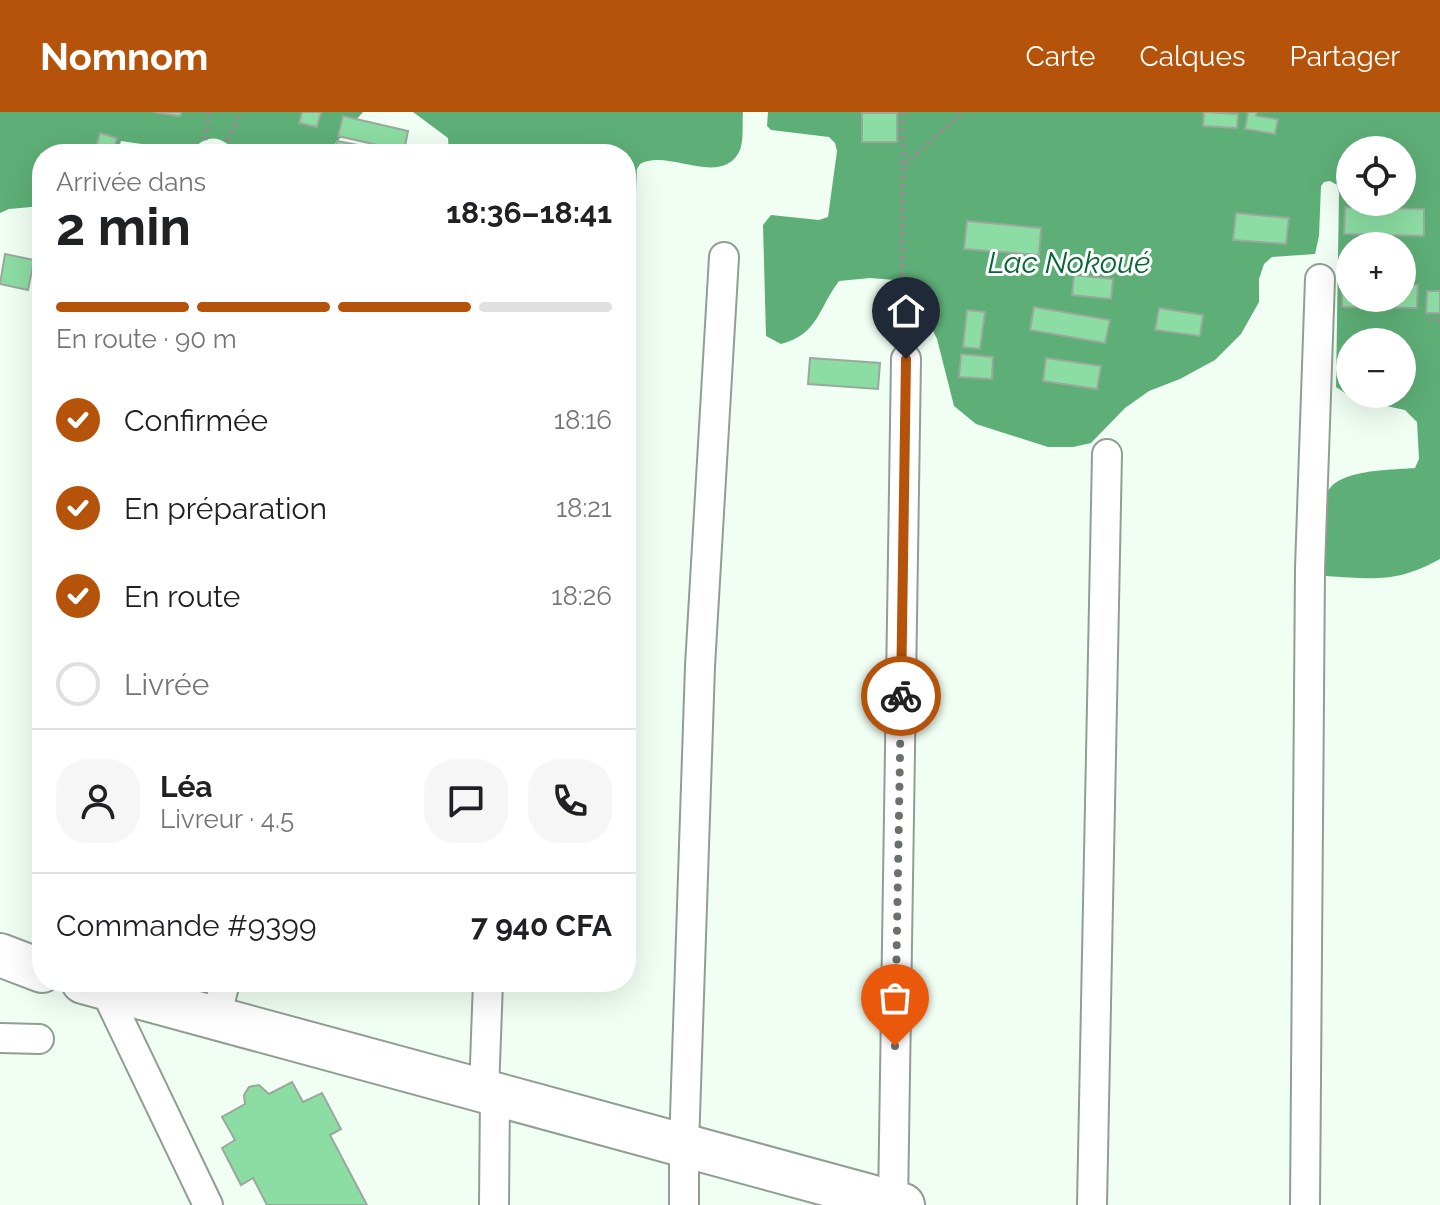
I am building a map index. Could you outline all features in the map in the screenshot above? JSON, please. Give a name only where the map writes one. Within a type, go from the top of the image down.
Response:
[{"type":"street","points":[[684,1205],[700,666],[724,257]]},
{"type":"street","points":[[1305,1205],[1310,568],[1320,279]]},
{"type":"street","points":[[153,992],[221,1000],[489,1092],[896,1204],[906,359]]},
{"type":"street","points":[[1092,1205],[1107,454]]},
{"type":"street","points":[[0,955],[32,965]]},
{"type":"street","points":[[97,992],[208,1205]]},
{"type":"street","points":[[488,992],[494,1205]]},
{"type":"street","points":[[0,1038],[39,1039]]},
{"type":"path","points":[[205,140],[209,112]]},
{"type":"path","points":[[227,141],[241,112]]},
{"type":"path","points":[[902,284],[903,112]]},
{"type":"path","points":[[903,166],[963,112]]},
{"type":"path","points":[[1429,319],[1440,320]]},
{"type":"water","points":[[0,112],[363,112],[335,144],[227,144],[210,139],[199,144],[121,141],[120,144],[32,144],[32,207],[0,213]]},
{"type":"water","points":[[413,112],[743,112],[740,150],[732,161],[708,167],[652,160],[640,164],[637,169],[636,190],[636,144],[448,144],[448,138]]},
{"type":"water","name":"Lac Nokoué","points":[[768,112],[1440,112],[1440,559],[1397,576],[1358,578],[1326,576],[1321,558],[1326,498],[1332,486],[1365,472],[1415,468],[1419,459],[1417,422],[1405,410],[1396,408],[1416,408],[1416,328],[1337,328],[1337,312],[1416,312],[1416,232],[1338,232],[1339,216],[1416,216],[1416,136],[1336,136],[1336,184],[1330,181],[1321,186],[1319,236],[1315,254],[1272,257],[1264,264],[1259,279],[1259,302],[1241,334],[1215,360],[1149,391],[1125,408],[1091,443],[1048,447],[976,424],[954,406],[937,339],[913,290],[895,280],[870,278],[839,281],[803,334],[781,344],[766,336],[763,225],[771,215],[819,220],[828,217],[837,151],[829,137],[771,130],[767,126]]},
{"type":"building","points":[[154,112],[181,112],[180,116]]},
{"type":"building","points":[[302,112],[321,112],[317,127],[299,123]]},
{"type":"building","points":[[1204,112],[1238,114],[1237,128],[1203,126]]},
{"type":"building","points":[[1248,112],[1278,119],[1275,134],[1245,129]]},
{"type":"building","points":[[862,113],[897,113],[897,142],[862,142]]},
{"type":"building","points":[[343,116],[408,131],[405,144],[373,144],[338,136]]},
{"type":"building","points":[[100,133],[117,138],[115,144],[97,144]]},
{"type":"building","points":[[1416,209],[1424,209],[1424,236],[1416,236],[1416,232],[1344,232],[1345,216],[1416,216]]},
{"type":"building","points":[[1236,213],[1289,218],[1286,244],[1233,240]]},
{"type":"building","points":[[967,221],[1041,228],[1039,255],[964,249]]},
{"type":"building","points":[[5,254],[32,260],[28,290],[0,284]]},
{"type":"building","points":[[1074,275],[1113,279],[1111,299],[1072,295]]},
{"type":"building","points":[[1427,291],[1440,291],[1440,313],[1426,313]]},
{"type":"building","points":[[1034,307],[1110,320],[1105,343],[1030,330]]},
{"type":"building","points":[[1159,308],[1203,315],[1200,336],[1155,330]]},
{"type":"building","points":[[967,310],[985,312],[980,349],[963,347]]},
{"type":"building","points":[[961,354],[993,357],[992,379],[959,377]]},
{"type":"building","points":[[810,358],[880,363],[878,389],[808,384]]},
{"type":"building","points":[[1046,358],[1101,366],[1097,389],[1043,381]]},
{"type":"building","points":[[292,1082],[303,1102],[322,1093],[341,1129],[330,1135],[367,1205],[267,1205],[253,1178],[241,1185],[222,1148],[235,1140],[222,1117],[245,1104],[244,1095],[249,1087],[259,1085],[269,1094]]},
{"type":"way so far","points":[[895,1046],[901,696]]},
{"type":"route","points":[[901,696],[906,359]]}]
